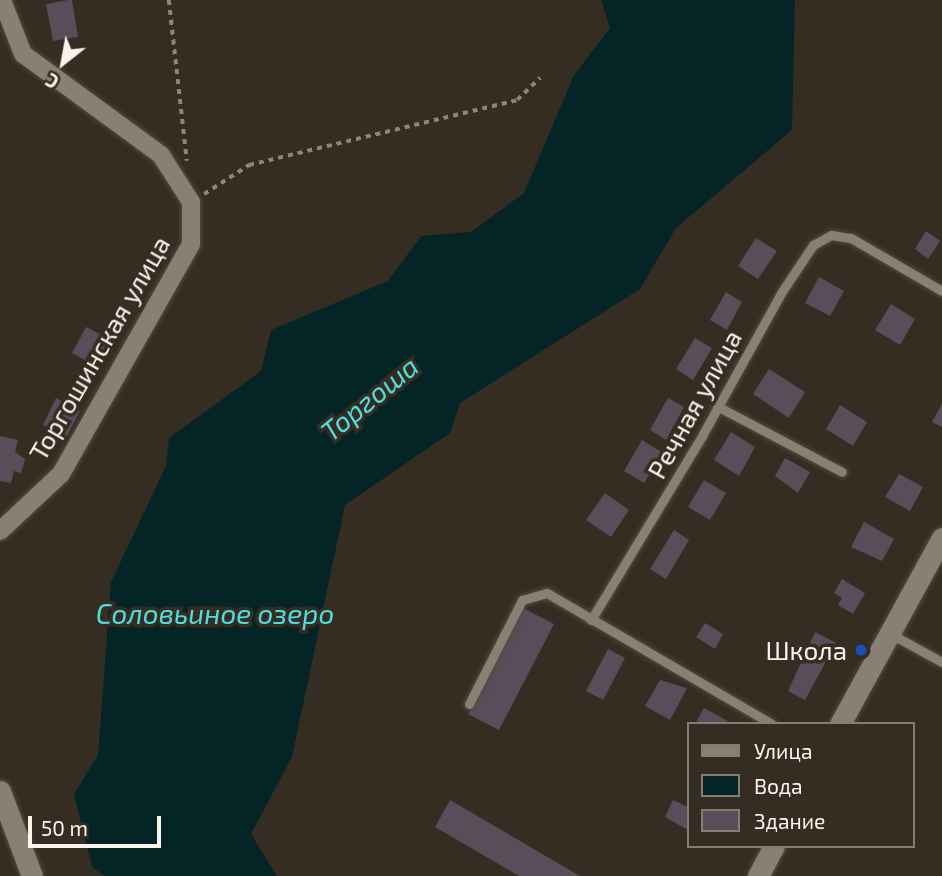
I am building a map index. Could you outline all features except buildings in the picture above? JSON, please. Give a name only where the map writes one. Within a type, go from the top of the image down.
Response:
[{"type":"street","points":[[2,0],[23,54],[161,155],[191,202]]},
{"type":"street","name":"Торгошинская улица","points":[[0,531],[61,474],[149,324],[191,244],[191,202]]},
{"type":"street","points":[[841,722],[942,538]]},
{"type":"street","points":[[0,791],[32,876]]},
{"type":"street","points":[[758,876],[773,848]]},
{"type":"lane","name":"Речная улица","points":[[591,620],[813,246],[831,235],[851,238],[942,291]]},
{"type":"lane","points":[[717,406],[842,472]]},
{"type":"lane","points":[[469,704],[522,600],[547,593],[769,722]]},
{"type":"lane","points":[[890,633],[942,662]]},
{"type":"path","points":[[169,0],[191,202],[249,165],[517,100],[540,78]]},
{"type":"water","name":"Соловьиное озеро","points":[[601,0],[795,0],[792,130],[676,228],[640,289],[460,403],[450,433],[345,505],[292,757],[251,834],[277,876],[104,876],[92,867],[74,794],[98,755],[111,582],[166,466],[169,438],[261,371],[271,330],[388,281],[421,236],[471,232],[524,193],[574,75],[610,28]]},
{"type":"place","name":"Школа","points":[[861,650]]},
{"type":"water label","name":"Торгоша","points":[[369,398]]}]
